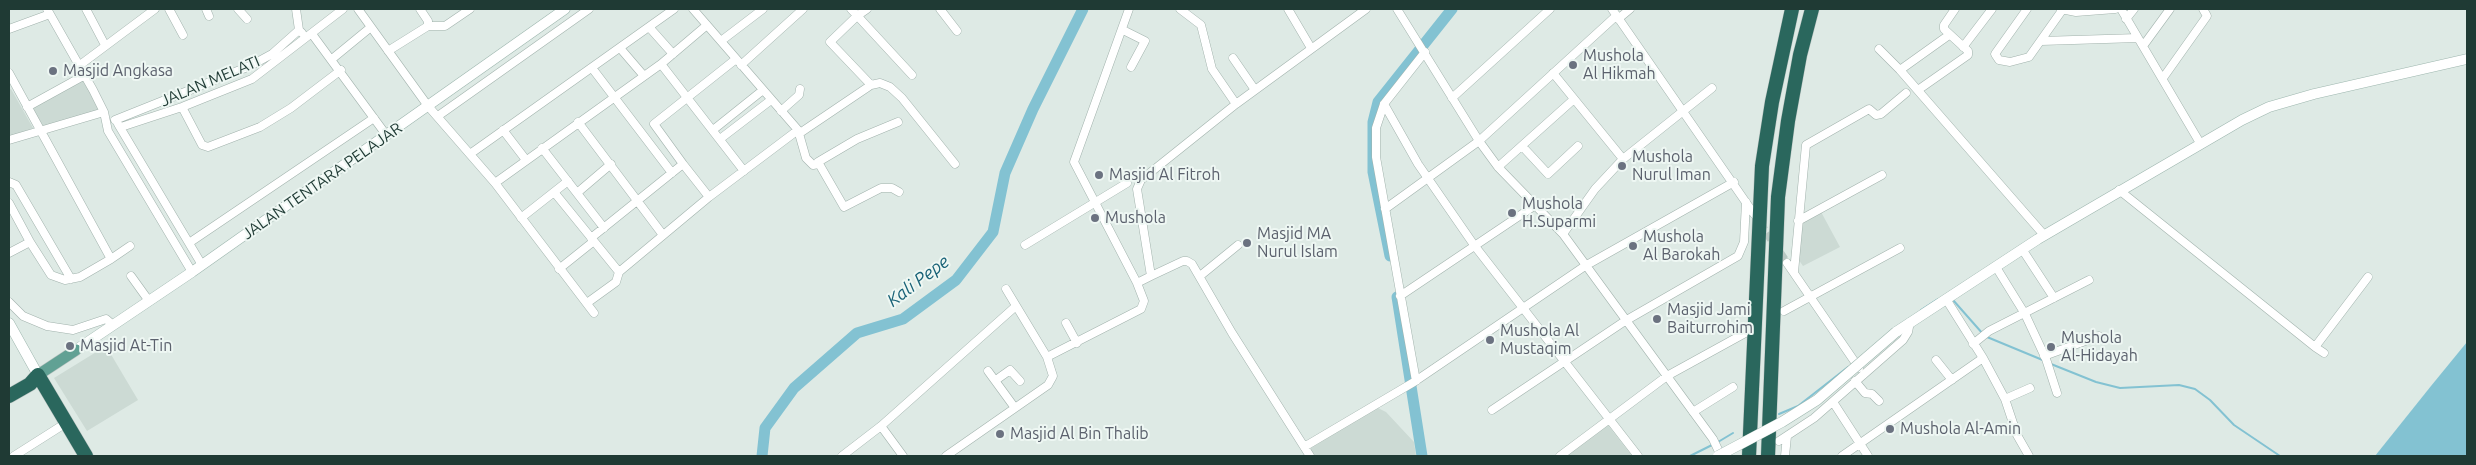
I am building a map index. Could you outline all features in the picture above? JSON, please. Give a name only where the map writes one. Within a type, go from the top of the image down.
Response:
[{"type":"highway","points":[[1749,456],[1762,166],[1772,102],[1792,9]]},
{"type":"highway","points":[[1768,456],[1778,197],[1788,121],[1800,55],[1812,9]]},
{"type":"highway","points":[[9,388],[27,377],[38,375]]},
{"type":"highway","points":[[9,396],[30,384],[38,375]]},
{"type":"highway","points":[[38,375],[86,456]]},
{"type":"main road","name":"JALAN TENTARA PELAJAR","points":[[76,350],[192,272],[565,9]]},
{"type":"main road","points":[[1717,450],[1805,408],[1910,322],[2044,235],[2242,120],[2288,101],[2467,59]]},
{"type":"main road","points":[[9,323],[38,375],[76,350]]},
{"type":"street","points":[[80,65],[155,9]]},
{"type":"street","points":[[169,9],[183,35]]},
{"type":"street","points":[[238,9],[247,19]]},
{"type":"street","points":[[296,9],[299,30],[310,35],[332,59],[387,136]]},
{"type":"street","points":[[121,127],[182,107],[252,80],[343,9]]},
{"type":"street","points":[[358,9],[428,106],[495,183],[594,313]]},
{"type":"street","points":[[420,9],[428,21],[428,26]]},
{"type":"street","points":[[388,51],[428,26],[445,26],[470,9]]},
{"type":"street","points":[[438,116],[589,9]]},
{"type":"street","points":[[470,154],[674,9]]},
{"type":"street","points":[[692,9],[771,100],[802,130],[806,158],[813,165],[818,164]]},
{"type":"street","points":[[721,42],[763,9]]},
{"type":"street","points":[[642,132],[739,62],[803,9]]},
{"type":"street","points":[[851,9],[912,75]]},
{"type":"street","points":[[867,9],[830,42],[871,85]]},
{"type":"street","points":[[940,9],[956,31]]},
{"type":"street","points":[[1047,357],[1141,309],[1144,301],[1137,283],[1074,165],[1074,158],[1123,30],[1129,9]]},
{"type":"street","points":[[1180,9],[1201,25],[1212,69],[1236,104]]},
{"type":"street","points":[[1288,9],[1310,48]]},
{"type":"street","points":[[1151,276],[1138,184],[1236,104],[1310,48],[1366,9]]},
{"type":"street","points":[[1397,9],[1479,141],[1498,167],[1563,234],[1625,321],[1694,412],[1717,450]]},
{"type":"street","points":[[1452,98],[1550,9]]},
{"type":"street","points":[[1385,209],[1428,180],[1479,141],[1553,74],[1615,14],[1630,9]]},
{"type":"street","points":[[1918,90],[1968,56],[1968,51],[1949,35],[1943,26],[1955,9]]},
{"type":"street","points":[[1963,47],[1992,9]]},
{"type":"street","points":[[2027,9],[1995,54],[1995,57],[2007,62],[2027,58],[2062,9],[2076,12],[2116,9]]},
{"type":"street","points":[[2121,9],[2200,143]]},
{"type":"street","points":[[2126,19],[2134,9]]},
{"type":"street","points":[[2143,46],[2170,9]]},
{"type":"street","points":[[2163,78],[2207,16],[2203,9]]},
{"type":"street","points":[[86,10],[106,45]]},
{"type":"street","points":[[9,29],[49,11],[80,65],[105,115],[108,131],[192,272]]},
{"type":"street","points":[[1615,14],[1734,182],[1754,214]]},
{"type":"street","points":[[495,183],[578,122],[615,98],[708,26]]},
{"type":"street","points":[[332,59],[371,27]]},
{"type":"street","points":[[649,27],[673,54]]},
{"type":"street","name":"JALAN MELATI","points":[[115,120],[250,66],[272,54],[299,30]]},
{"type":"street","points":[[1123,30],[1145,41],[1132,67]]},
{"type":"street","points":[[1900,70],[1949,35]]},
{"type":"street","points":[[2041,40],[2138,38]]},
{"type":"street","points":[[620,48],[644,76]]},
{"type":"street","points":[[1415,381],[1385,209],[1376,150],[1376,128],[1384,104],[1423,50]]},
{"type":"street","points":[[1879,50],[1918,90],[2044,235]]},
{"type":"street","points":[[1233,58],[1255,90]]},
{"type":"street","points":[[661,64],[744,171]]},
{"type":"street","points":[[592,68],[672,173]]},
{"type":"street","points":[[182,107],[202,145],[208,147],[237,137],[268,122],[341,70]]},
{"type":"street","points":[[1553,74],[1622,159]]},
{"type":"street","points":[[27,108],[85,75]]},
{"type":"street","points":[[10,79],[111,259]]},
{"type":"street","points":[[587,303],[616,282],[619,272],[709,197],[802,130],[871,85],[880,83],[897,92],[955,164]]},
{"type":"street","points":[[1563,234],[1595,189],[1622,159],[1712,88]]},
{"type":"street","points":[[781,111],[799,94],[800,89]]},
{"type":"street","points":[[713,130],[763,90]]},
{"type":"street","points":[[1794,272],[1806,145],[1868,109],[1876,115],[1880,114],[1906,93]]},
{"type":"street","points":[[439,98],[448,109]]},
{"type":"street","points":[[720,139],[771,100]]},
{"type":"street","points":[[1498,167],[1574,100]]},
{"type":"street","points":[[1384,104],[1406,146],[1474,245],[1608,420],[1638,456]]},
{"type":"street","points":[[9,140],[105,115],[115,120],[121,127],[202,265]]},
{"type":"street","points":[[189,243],[374,118]]},
{"type":"street","points":[[578,122],[663,235]]},
{"type":"street","points":[[818,164],[822,157],[871,132],[898,122]]},
{"type":"street","points":[[654,124],[709,197]]},
{"type":"street","points":[[504,130],[526,160]]},
{"type":"street","points":[[1522,146],[1548,174],[1578,146]]},
{"type":"street","points":[[542,148],[604,228]]},
{"type":"street","points":[[577,193],[611,164]]},
{"type":"street","points":[[559,268],[593,240],[604,228],[683,164]]},
{"type":"street","points":[[818,164],[844,207],[881,188],[892,188],[899,192]]},
{"type":"street","points":[[1798,221],[1882,175]]},
{"type":"street","points":[[9,182],[16,185],[71,279]]},
{"type":"street","points":[[521,218],[568,182]]},
{"type":"street","points":[[1304,447],[1415,381],[1585,266],[1734,182]]},
{"type":"street","points":[[1025,245],[1127,183]]},
{"type":"street","points":[[2120,190],[2324,353]]},
{"type":"street","points":[[554,192],[619,272]]},
{"type":"street","points":[[1492,410],[1625,321],[1738,256],[1744,242],[1746,202]]},
{"type":"street","points":[[9,203],[48,273],[65,280],[80,277],[130,246]]},
{"type":"street","points":[[1400,296],[1534,206]]},
{"type":"street","points":[[9,253],[30,242]]},
{"type":"street","points":[[1200,276],[1238,245]]},
{"type":"street","points":[[1784,311],[1900,248]]},
{"type":"street","points":[[2022,249],[2054,298]]},
{"type":"street","points":[[1137,283],[1187,261],[1192,264],[1232,334],[1310,456]]},
{"type":"street","points":[[1787,263],[1863,374]]},
{"type":"street","points":[[1996,266],[2025,314],[2045,358],[2057,393]]},
{"type":"street","points":[[131,276],[150,301]]},
{"type":"street","points":[[2315,347],[2368,278]]},
{"type":"street","points":[[1973,344],[1989,331],[2088,280]]},
{"type":"street","points":[[946,456],[1048,385],[1052,380],[1052,368],[1047,357],[1006,289]]},
{"type":"street","points":[[1950,297],[1973,344],[1983,358],[2005,399],[2017,434],[2029,456]]},
{"type":"street","points":[[9,302],[23,316],[47,326],[73,330],[106,319],[113,325]]},
{"type":"street","points":[[842,456],[854,453],[881,426],[1016,306]]},
{"type":"street","points":[[1778,441],[1833,402],[1854,381],[1903,340],[1908,332],[1910,322]]},
{"type":"street","points":[[1066,323],[1077,342]]},
{"type":"street","points":[[1560,456],[1667,376],[1747,332]]},
{"type":"street","points":[[2045,358],[2099,336]]},
{"type":"street","points":[[1842,456],[1983,358]]},
{"type":"street","points":[[1936,360],[1952,380]]},
{"type":"street","points":[[996,380],[1010,370],[1020,381]]},
{"type":"street","points":[[988,371],[1015,408]]},
{"type":"street","points":[[1854,381],[1865,393],[1872,394],[1879,401]]},
{"type":"street","points":[[1694,412],[1733,387]]},
{"type":"street","points":[[2005,399],[2030,388]]},
{"type":"street","points":[[1833,402],[1868,456]]},
{"type":"street","points":[[14,456],[66,423]]},
{"type":"street","points":[[881,426],[903,456]]},
{"type":"street","points":[[1785,456],[1787,436]]},
{"type":"shaded area","points":[[84,78],[102,110],[41,129],[30,108]]},
{"type":"shaded area","points":[[11,89],[33,128],[9,137],[9,90]]},
{"type":"shaded area","points":[[1820,210],[1840,247],[1803,266],[1796,256],[1799,221]]},
{"type":"shaded area","points":[[106,346],[138,400],[87,431],[54,378]]},
{"type":"shaded area","points":[[1376,407],[1386,412],[1414,442],[1416,456],[1313,456],[1308,450]]},
{"type":"shaded area","points":[[1607,424],[1632,456],[1561,456]]},
{"type":"water","points":[[2467,342],[2467,456],[2375,456],[2431,386]]},
{"type":"waterway","name":"Kali Pepe","points":[[762,456],[765,428],[794,388],[857,333],[903,319],[956,280],[993,232],[1005,173],[1033,109],[1083,9]]},
{"type":"waterway","points":[[1390,256],[1373,172],[1373,122],[1378,102],[1452,9]]},
{"type":"waterway","points":[[1397,297],[1422,456]]},
{"type":"waterway","points":[[1921,310],[1938,299]]},
{"type":"waterway","points":[[1953,300],[1983,334]]},
{"type":"waterway","points":[[1987,337],[2045,361]]},
{"type":"waterway","points":[[2051,364],[2096,382],[2120,388],[2179,385],[2195,389],[2210,400],[2234,425],[2280,456]]},
{"type":"waterway","points":[[1779,414],[1798,406],[1848,367]]},
{"type":"waterway","points":[[1718,442],[1733,433]]},
{"type":"waterway","points":[[1690,456],[1714,444]]},
{"type":"tunnel","points":[[1760,223],[1787,263]]},
{"type":"place","name":"Mushola Al Hikmah","points":[[1573,65]]},
{"type":"place","name":"Masjid Angkasa","points":[[53,71]]},
{"type":"place","name":"Mushola Nurul Iman","points":[[1622,166]]},
{"type":"place","name":"Masjid Al Fitroh","points":[[1099,175]]},
{"type":"place","name":"Mushola H.Suparmi","points":[[1512,213]]},
{"type":"place","name":"Mushola","points":[[1095,218]]},
{"type":"place","name":"Masjid MA Nurul Islam","points":[[1247,243]]},
{"type":"place","name":"Mushola Al Barokah","points":[[1633,246]]},
{"type":"place","name":"Masjid Jami Baiturrohim","points":[[1657,319]]},
{"type":"place","name":"Mushola Al Mustaqim","points":[[1490,340]]},
{"type":"place","name":"Masjid At-Tin","points":[[70,346]]},
{"type":"place","name":"Mushola Al-Hidayah","points":[[2051,347]]},
{"type":"place","name":"Mushola Al-Amin","points":[[1890,429]]},
{"type":"place","name":"Masjid Al Bin Thalib","points":[[1000,434]]}]
